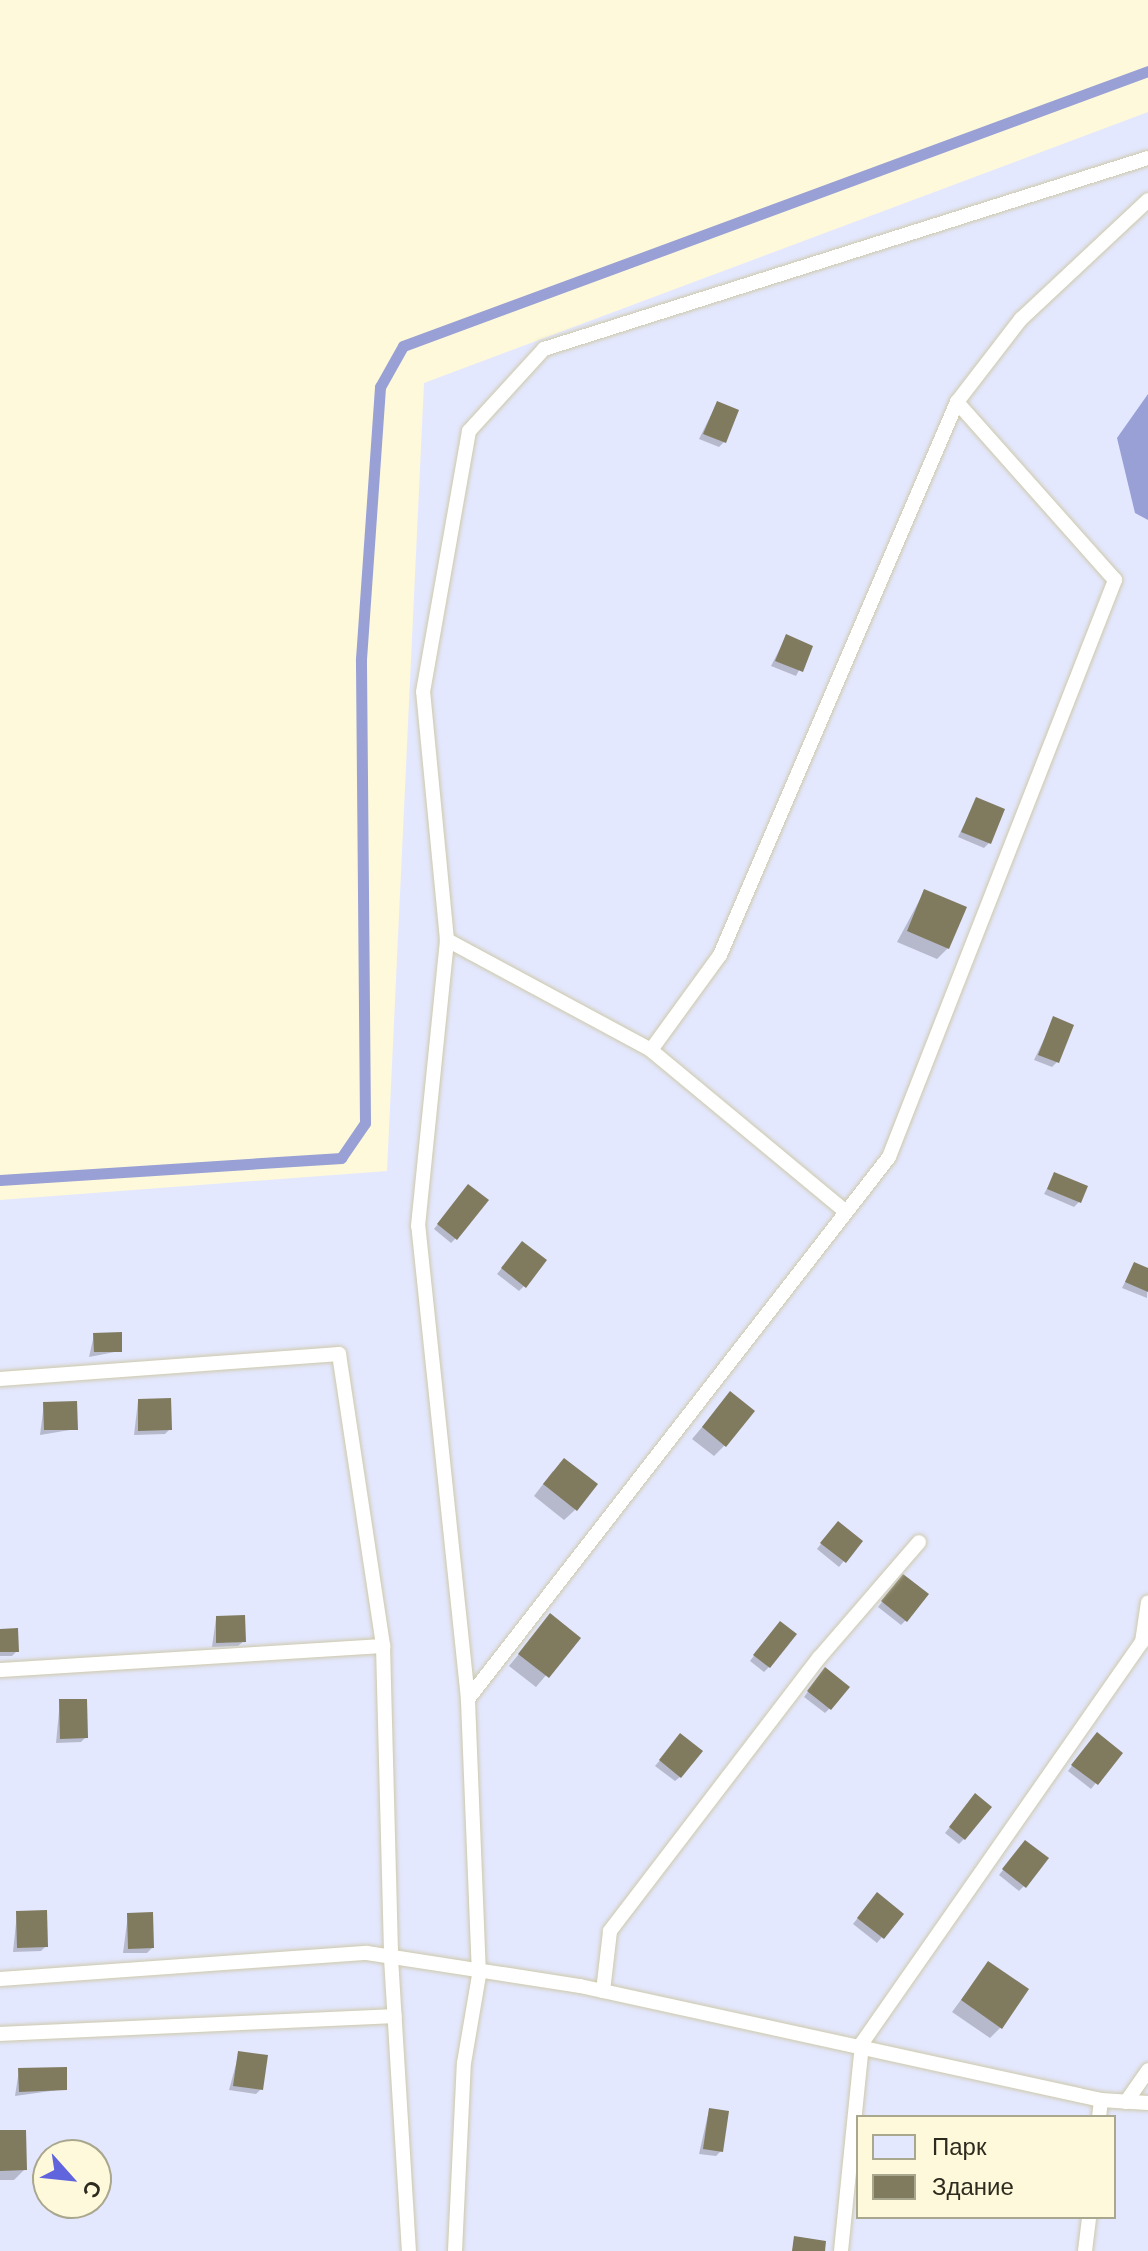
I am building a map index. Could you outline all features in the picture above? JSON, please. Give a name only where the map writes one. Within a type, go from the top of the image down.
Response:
[{"type":"lane","points":[[455,2251],[464,2063],[479,1975],[468,1699],[418,1226],[447,940],[423,692],[469,431],[544,349],[1148,158]]},
{"type":"lane","points":[[651,1050],[720,955],[957,402],[1021,319],[1148,200]]},
{"type":"lane","points":[[468,1699],[889,1157],[1115,580],[957,402]]},
{"type":"lane","points":[[447,940],[651,1050],[846,1212]]},
{"type":"lane","points":[[0,1379],[339,1354],[383,1646],[391,1958],[409,2251]]},
{"type":"lane","points":[[603,1991],[610,1931],[819,1658],[919,1542]]},
{"type":"lane","points":[[841,2251],[862,2043],[1142,1642],[1148,1602]]},
{"type":"lane","points":[[0,1670],[383,1646]]},
{"type":"lane","points":[[0,1979],[367,1953],[479,1975],[603,1991],[862,2043],[1101,2100],[1148,2103]]},
{"type":"lane","points":[[0,2034],[395,2016]]},
{"type":"lane","points":[[1126,2102],[1148,2070]]},
{"type":"lane","points":[[1099,2115],[1101,2100]]},
{"type":"lane","points":[[1085,2251],[1089,2219]]},
{"type":"green space","points":[[1148,112],[1148,2251],[0,2251],[0,1200],[387,1171],[424,383]]},
{"type":"water","points":[[1148,394],[1148,520],[1135,513],[1117,438]]},
{"type":"building","points":[[717,401],[739,410],[726,443],[703,434]]},
{"type":"building","points":[[786,634],[813,646],[803,672],[775,661]]},
{"type":"building","points":[[976,797],[1005,809],[991,844],[961,832]]},
{"type":"building","points":[[924,889],[967,907],[949,949],[907,931]]},
{"type":"building","points":[[1053,1016],[1074,1025],[1059,1063],[1038,1055]]},
{"type":"building","points":[[1054,1172],[1088,1186],[1081,1203],[1047,1189]]},
{"type":"building","points":[[468,1184],[489,1200],[457,1240],[437,1224]]},
{"type":"building","points":[[522,1241],[547,1260],[526,1288],[501,1268]]},
{"type":"building","points":[[1134,1262],[1148,1268],[1148,1292],[1125,1282]]},
{"type":"building","points":[[122,1332],[122,1352],[94,1352],[93,1333]]},
{"type":"building","points":[[730,1391],[755,1411],[726,1447],[702,1427]]},
{"type":"building","points":[[171,1398],[172,1430],[138,1431],[138,1399]]},
{"type":"building","points":[[77,1401],[78,1430],[44,1430],[43,1402]]},
{"type":"building","points":[[564,1458],[598,1484],[577,1511],[543,1484]]},
{"type":"building","points":[[838,1521],[863,1541],[846,1563],[820,1543]]},
{"type":"building","points":[[903,1574],[929,1594],[907,1622],[881,1601]]},
{"type":"building","points":[[550,1613],[581,1638],[549,1678],[518,1654]]},
{"type":"building","points":[[245,1615],[246,1642],[216,1643],[216,1616]]},
{"type":"building","points":[[780,1621],[797,1634],[770,1668],[753,1655]]},
{"type":"building","points":[[18,1628],[19,1652],[0,1652],[0,1629]]},
{"type":"building","points":[[825,1667],[850,1687],[831,1710],[807,1691]]},
{"type":"building","points":[[59,1699],[87,1699],[88,1738],[60,1739]]},
{"type":"building","points":[[1097,1732],[1123,1753],[1098,1785],[1071,1765]]},
{"type":"building","points":[[680,1733],[703,1751],[681,1778],[659,1760]]},
{"type":"building","points":[[975,1793],[992,1807],[965,1840],[949,1827]]},
{"type":"building","points":[[1025,1840],[1049,1858],[1026,1888],[1002,1869]]},
{"type":"building","points":[[877,1892],[904,1914],[884,1939],[857,1918]]},
{"type":"building","points":[[47,1910],[48,1947],[17,1948],[16,1911]]},
{"type":"building","points":[[153,1912],[154,1948],[128,1949],[127,1913]]},
{"type":"building","points":[[988,1961],[1029,1989],[1002,2029],[961,2000]]},
{"type":"building","points":[[238,2051],[268,2055],[263,2090],[233,2086]]},
{"type":"building","points":[[67,2067],[67,2090],[19,2092],[18,2068]]},
{"type":"building","points":[[709,2108],[729,2111],[723,2152],[703,2149]]},
{"type":"building","points":[[0,2130],[26,2130],[27,2170],[0,2171]]},
{"type":"building","points":[[794,2236],[826,2241],[825,2251],[792,2251]]},
{"type":"waterway","points":[[0,1180],[341,1158],[365,1123],[361,659],[380,387],[403,346],[1148,71]]}]
